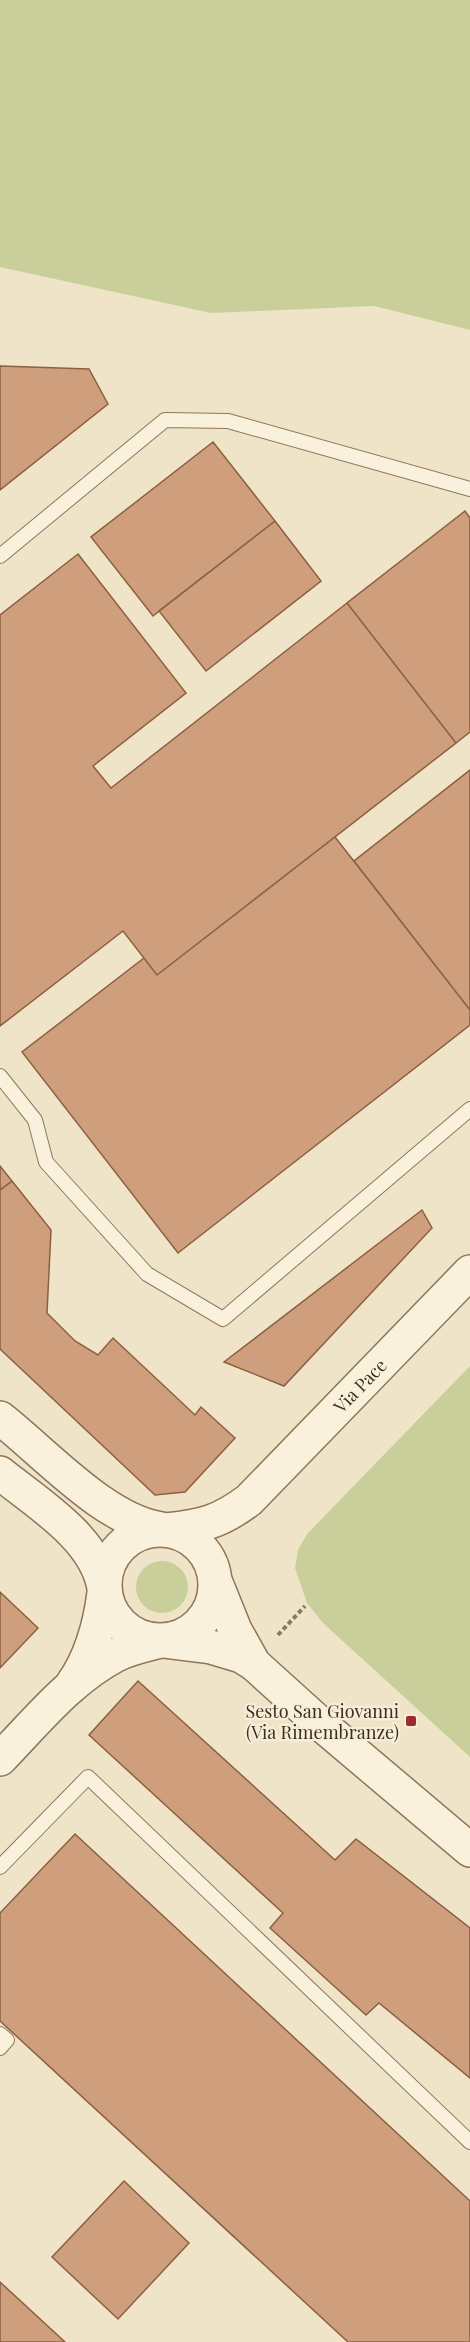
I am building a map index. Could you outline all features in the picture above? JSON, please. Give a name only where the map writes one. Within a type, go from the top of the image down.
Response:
[{"type":"street","name":"Via Pace","points":[[164,1529],[207,1525],[249,1500],[470,1272]]},
{"type":"street","points":[[0,1418],[110,1508],[144,1527],[186,1535],[200,1546],[210,1560],[235,1630],[254,1664]]},
{"type":"street","points":[[0,1473],[61,1524],[86,1549],[100,1570],[111,1613],[123,1628],[141,1638],[211,1647],[241,1656],[254,1664],[316,1720],[470,1850]]},
{"type":"street","name":"Via Pace","points":[[216,1582],[222,1553],[249,1500]]},
{"type":"street","points":[[72,1685],[92,1645],[108,1565],[120,1546],[140,1533],[164,1529]]},
{"type":"street","points":[[0,1759],[72,1685],[117,1655],[140,1645],[185,1635],[201,1623],[212,1605],[216,1582]]},
{"type":"lane","points":[[0,556],[165,420],[228,421],[470,489]]},
{"type":"lane","points":[[0,1076],[35,1120],[46,1162],[147,1274],[223,1319],[470,1109]]},
{"type":"lane","points":[[0,1867],[88,1777],[470,2142]]},
{"type":"lane","points":[[0,2034],[7,2040],[0,2048]]},
{"type":"path","points":[[279,1635],[305,1606]]},
{"type":"green space","points":[[0,0],[470,0],[470,330],[374,306],[211,313],[0,267]]},
{"type":"green space","points":[[470,1366],[470,1757],[324,1624],[307,1603],[295,1568],[298,1550],[307,1534]]},
{"type":"green space","points":[[157,1561],[167,1561],[181,1568],[188,1587],[181,1606],[167,1613],[157,1613],[147,1609],[140,1602],[136,1592],[136,1582],[140,1572],[147,1565]]},
{"type":"building","points":[[0,366],[89,369],[108,404],[0,490]]},
{"type":"building","points":[[213,442],[275,521],[153,616],[91,537]]},
{"type":"building","points":[[465,511],[470,518],[470,732],[456,743],[347,603]]},
{"type":"building","points":[[275,521],[321,581],[206,671],[159,611]]},
{"type":"building","points":[[78,554],[186,693],[93,766],[111,788],[347,603],[456,743],[157,975],[123,931],[0,1026],[0,615]]},
{"type":"building","points":[[470,770],[470,1010],[354,861]]},
{"type":"building","points":[[335,837],[470,1010],[470,1025],[178,1253],[22,1052],[144,958],[157,975]]},
{"type":"building","points":[[0,1166],[12,1181],[0,1190]]},
{"type":"building","points":[[12,1181],[51,1230],[47,1313],[75,1341],[98,1355],[113,1338],[195,1415],[201,1407],[235,1438],[185,1492],[155,1495],[0,1349],[0,1190]]},
{"type":"building","points":[[422,1210],[432,1228],[284,1386],[224,1362]]},
{"type":"building","points":[[0,1592],[38,1628],[0,1668]]},
{"type":"building","points":[[138,1681],[335,1860],[356,1839],[470,1928],[470,2078],[379,2003],[366,2015],[270,1928],[283,1913],[89,1735]]},
{"type":"building","points":[[75,1834],[470,2201],[470,2342],[348,2342],[0,2021],[0,1913]]},
{"type":"building","points":[[124,2181],[189,2243],[118,2319],[52,2257]]},
{"type":"building","points":[[0,2282],[65,2342],[0,2342]]},
{"type":"place","name":"Sesto San Giovanni (Via Rimembranze)","points":[[411,1721]]}]
